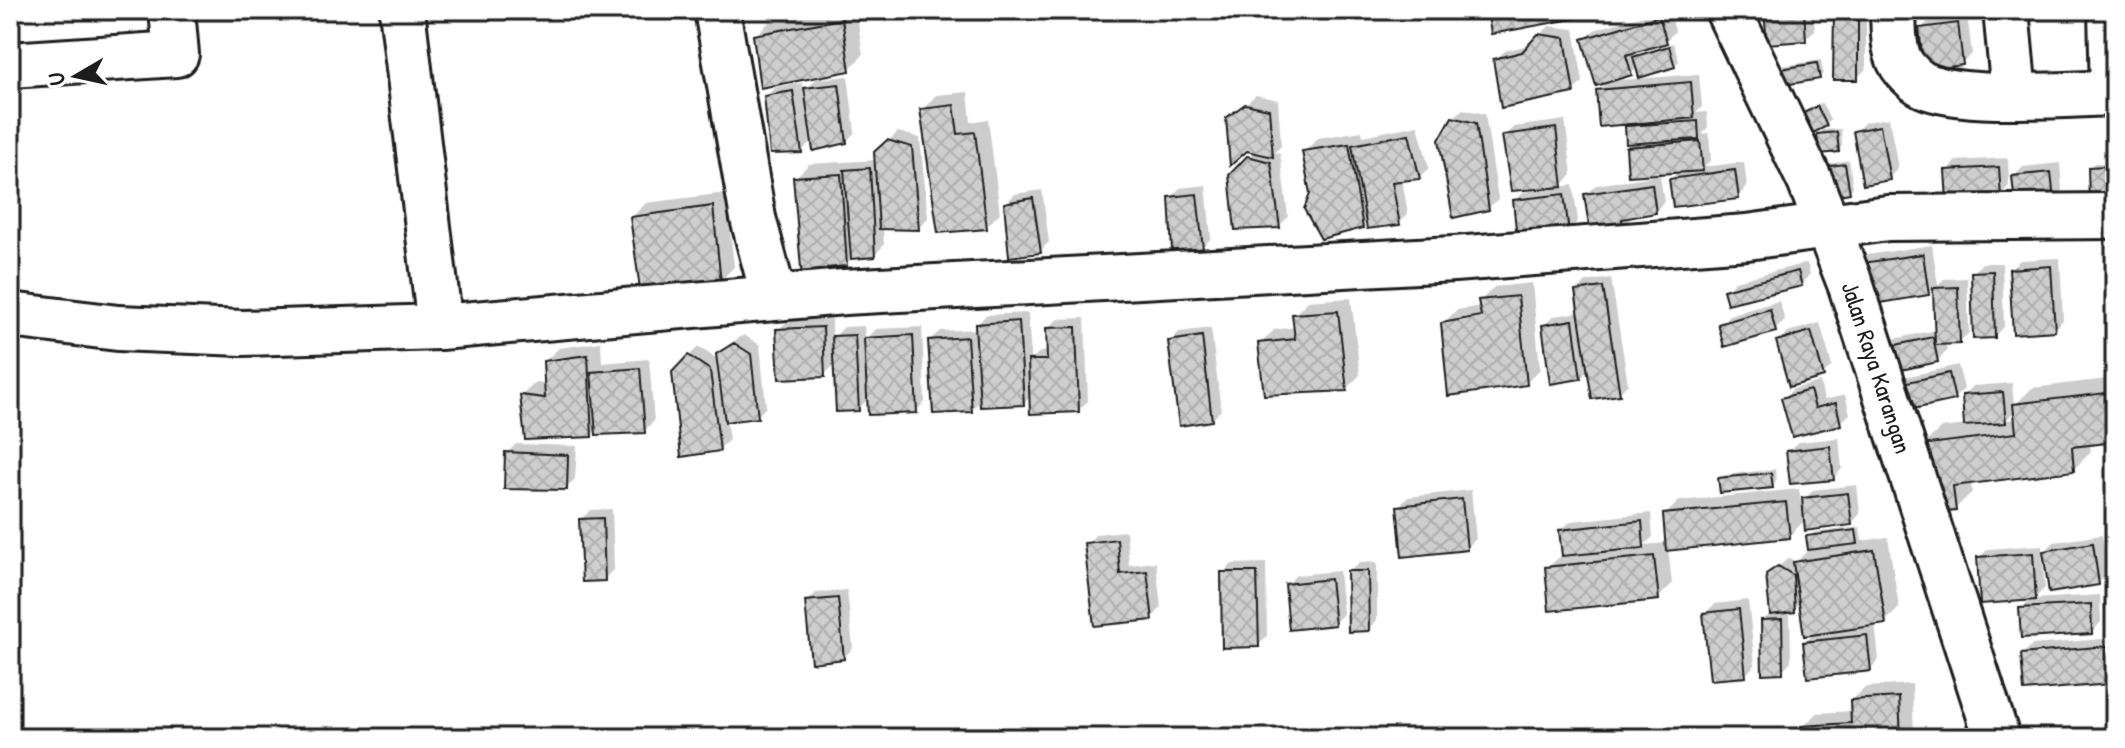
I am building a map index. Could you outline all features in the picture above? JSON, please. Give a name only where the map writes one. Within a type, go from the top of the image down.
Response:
[{"type":"main road","points":[[10,65],[191,52],[172,10]]},
{"type":"main road","points":[[402,10],[440,327]]},
{"type":"main road","points":[[717,10],[753,218],[774,298]]},
{"type":"main road","name":"Jalan Raya Karangan","points":[[1728,10],[1810,181],[1851,286],[1997,738]]},
{"type":"main road","points":[[1893,10],[1896,50],[1903,68],[1921,84],[1944,91],[2014,95],[2114,94],[2111,10]]},
{"type":"main road","points":[[2006,10],[2014,95]]},
{"type":"main road","points":[[10,315],[118,328],[243,333],[440,327],[774,298],[1010,282],[1454,259],[1747,237],[1888,218],[2115,216]]},
{"type":"building","points":[[1487,10],[1577,10],[1578,18],[1491,34]]},
{"type":"building","points":[[1764,10],[1804,10],[1806,41],[1767,44]]},
{"type":"building","points":[[1834,10],[1858,10],[1858,80],[1833,80]]},
{"type":"building","points":[[1659,16],[1667,43],[1626,55],[1632,75],[1596,86],[1582,39]]},
{"type":"building","points":[[842,19],[850,71],[760,88],[753,35]]},
{"type":"building","points":[[1958,23],[1963,65],[1924,70],[1919,28]]},
{"type":"building","points":[[1538,34],[1565,38],[1574,93],[1501,108],[1493,59],[1522,52]]},
{"type":"building","points":[[1669,46],[1675,67],[1639,78],[1633,57]]},
{"type":"building","points":[[1817,63],[1820,79],[1772,87],[1769,71]]},
{"type":"building","points":[[1691,82],[1694,118],[1599,127],[1596,90]]},
{"type":"building","points":[[839,84],[847,143],[813,151],[804,88]]},
{"type":"building","points":[[793,91],[802,153],[770,154],[764,96]]},
{"type":"building","points":[[1245,104],[1269,109],[1273,157],[1247,151],[1230,166],[1226,118]]},
{"type":"building","points":[[954,105],[958,134],[975,132],[987,229],[938,233],[920,109]]},
{"type":"building","points":[[1817,106],[1827,126],[1801,139],[1790,120]]},
{"type":"building","points":[[1452,117],[1476,123],[1489,210],[1453,218],[1439,140]]},
{"type":"building","points":[[1698,121],[1699,139],[1626,144],[1625,126]]},
{"type":"building","points":[[1880,126],[1890,180],[1863,185],[1853,131]]},
{"type":"building","points":[[1556,128],[1563,187],[1511,191],[1502,135]]},
{"type":"building","points":[[1837,132],[1839,152],[1819,154],[1817,134]]},
{"type":"building","points":[[1409,134],[1420,179],[1392,182],[1400,225],[1367,229],[1352,145]]},
{"type":"building","points":[[887,140],[912,147],[919,230],[879,229],[874,152]]},
{"type":"building","points":[[1700,141],[1703,171],[1628,176],[1626,147]]},
{"type":"building","points":[[1349,144],[1363,228],[1321,239],[1304,209],[1310,194],[1302,151]]},
{"type":"building","points":[[1247,156],[1271,162],[1280,228],[1235,230],[1229,175]]},
{"type":"building","points":[[1845,164],[1850,193],[1828,197],[1823,167]]},
{"type":"building","points":[[2106,166],[2108,202],[2089,203],[2088,167]]},
{"type":"building","points":[[1999,167],[2001,198],[1947,201],[1945,170]]},
{"type":"building","points":[[870,168],[875,257],[851,259],[844,170]]},
{"type":"building","points":[[1735,170],[1739,199],[1673,207],[1669,179]]},
{"type":"building","points":[[2051,172],[2054,201],[2015,206],[2012,176]]},
{"type":"building","points":[[841,174],[847,266],[827,268],[828,279],[802,279],[793,177]]},
{"type":"building","points":[[1652,184],[1656,213],[1622,219],[1623,229],[1590,233],[1584,194]]},
{"type":"building","points":[[1197,194],[1203,249],[1172,251],[1169,197]]},
{"type":"building","points":[[1564,194],[1569,232],[1517,239],[1513,200]]},
{"type":"building","points":[[1033,198],[1041,253],[1009,257],[1004,203]]},
{"type":"building","points":[[713,206],[721,283],[640,289],[630,217]]},
{"type":"building","points":[[1923,254],[1929,295],[1862,306],[1856,264]]},
{"type":"building","points":[[2051,266],[2055,331],[2013,334],[2009,269]]},
{"type":"building","points":[[1798,271],[1802,286],[1727,304],[1723,290]]},
{"type":"building","points":[[1993,271],[1995,338],[1973,339],[1971,272]]},
{"type":"building","points":[[1603,287],[1620,395],[1592,399],[1575,291]]},
{"type":"building","points":[[1958,287],[1960,344],[1935,345],[1933,288]]},
{"type":"building","points":[[1518,296],[1527,385],[1448,396],[1441,323],[1481,316],[1478,300]]},
{"type":"building","points":[[1770,309],[1776,332],[1724,347],[1718,324]]},
{"type":"building","points":[[1338,311],[1347,391],[1264,395],[1258,343],[1295,339],[1292,314]]},
{"type":"building","points":[[1573,320],[1581,379],[1550,384],[1542,325]]},
{"type":"building","points":[[1019,321],[1024,405],[980,407],[975,324]]},
{"type":"building","points":[[823,327],[825,377],[779,379],[776,329]]},
{"type":"building","points":[[1076,327],[1079,412],[1030,414],[1028,360],[1047,360],[1046,328]]},
{"type":"building","points":[[1811,331],[1824,377],[1789,387],[1776,341]]},
{"type":"building","points":[[855,335],[859,411],[836,412],[832,336]]},
{"type":"building","points":[[913,335],[917,413],[868,415],[864,338]]},
{"type":"building","points":[[1202,336],[1212,421],[1179,426],[1168,341]]},
{"type":"building","points":[[967,337],[972,412],[933,414],[928,340]]},
{"type":"building","points":[[1933,337],[1938,362],[1887,373],[1882,348]]},
{"type":"building","points":[[734,343],[751,354],[758,418],[725,422],[716,354]]},
{"type":"building","points":[[588,355],[592,437],[525,440],[520,395],[545,398],[543,361]]},
{"type":"building","points":[[688,355],[710,370],[720,451],[681,457],[672,372]]},
{"type":"building","points":[[640,368],[645,433],[596,435],[591,372]]},
{"type":"building","points":[[1949,373],[1955,400],[1899,412],[1894,385]]},
{"type":"building","points":[[1810,390],[1815,408],[1836,403],[1841,425],[1792,437],[1781,398]]},
{"type":"building","points":[[2003,392],[2006,423],[1964,426],[1962,395]]},
{"type":"building","points":[[2115,392],[2115,442],[2072,447],[2074,471],[1953,486],[1956,511],[1929,514],[1921,445],[2016,433],[2013,404]]},
{"type":"building","points":[[1830,446],[1834,480],[1790,484],[1786,451]]},
{"type":"building","points":[[505,452],[568,455],[567,490],[504,489]]},
{"type":"building","points":[[1771,473],[1773,488],[1720,493],[1718,478]]},
{"type":"building","points":[[1848,493],[1852,525],[1805,531],[1802,498]]},
{"type":"building","points":[[1462,499],[1467,550],[1402,557],[1397,506]]},
{"type":"building","points":[[1786,502],[1790,538],[1666,551],[1663,514]]},
{"type":"building","points":[[603,518],[605,581],[582,582],[579,519]]},
{"type":"building","points":[[1642,521],[1644,548],[1562,556],[1559,530]]},
{"type":"building","points":[[1856,530],[1858,544],[1808,550],[1806,536]]},
{"type":"building","points":[[1117,539],[1120,574],[1147,571],[1153,620],[1094,626],[1084,543]]},
{"type":"building","points":[[2093,543],[2099,585],[2049,593],[2043,551]]},
{"type":"building","points":[[1874,550],[1886,624],[1804,636],[1793,562]]},
{"type":"building","points":[[2033,553],[2036,600],[1980,604],[1977,557]]},
{"type":"building","points":[[1654,556],[1659,600],[1549,611],[1545,567]]},
{"type":"building","points":[[1778,566],[1793,575],[1795,612],[1770,615],[1766,574]]},
{"type":"building","points":[[1347,571],[1368,571],[1369,631],[1348,632]]},
{"type":"building","points":[[1221,572],[1257,572],[1259,647],[1222,648]]},
{"type":"building","points":[[1330,579],[1335,625],[1289,630],[1285,584]]},
{"type":"building","points":[[838,598],[844,659],[811,663],[805,601]]},
{"type":"building","points":[[2091,604],[2092,634],[2021,638],[2019,608]]},
{"type":"building","points":[[1739,609],[1746,677],[1710,680],[1703,613]]},
{"type":"building","points":[[1782,619],[1783,673],[1762,674],[1761,620]]},
{"type":"building","points":[[1867,635],[1871,671],[1807,678],[1803,642]]},
{"type":"building","points":[[2107,646],[2111,684],[2024,691],[2021,654]]},
{"type":"building","points":[[1899,697],[1901,738],[1802,738],[1801,726],[1851,723],[1850,700]]}]
